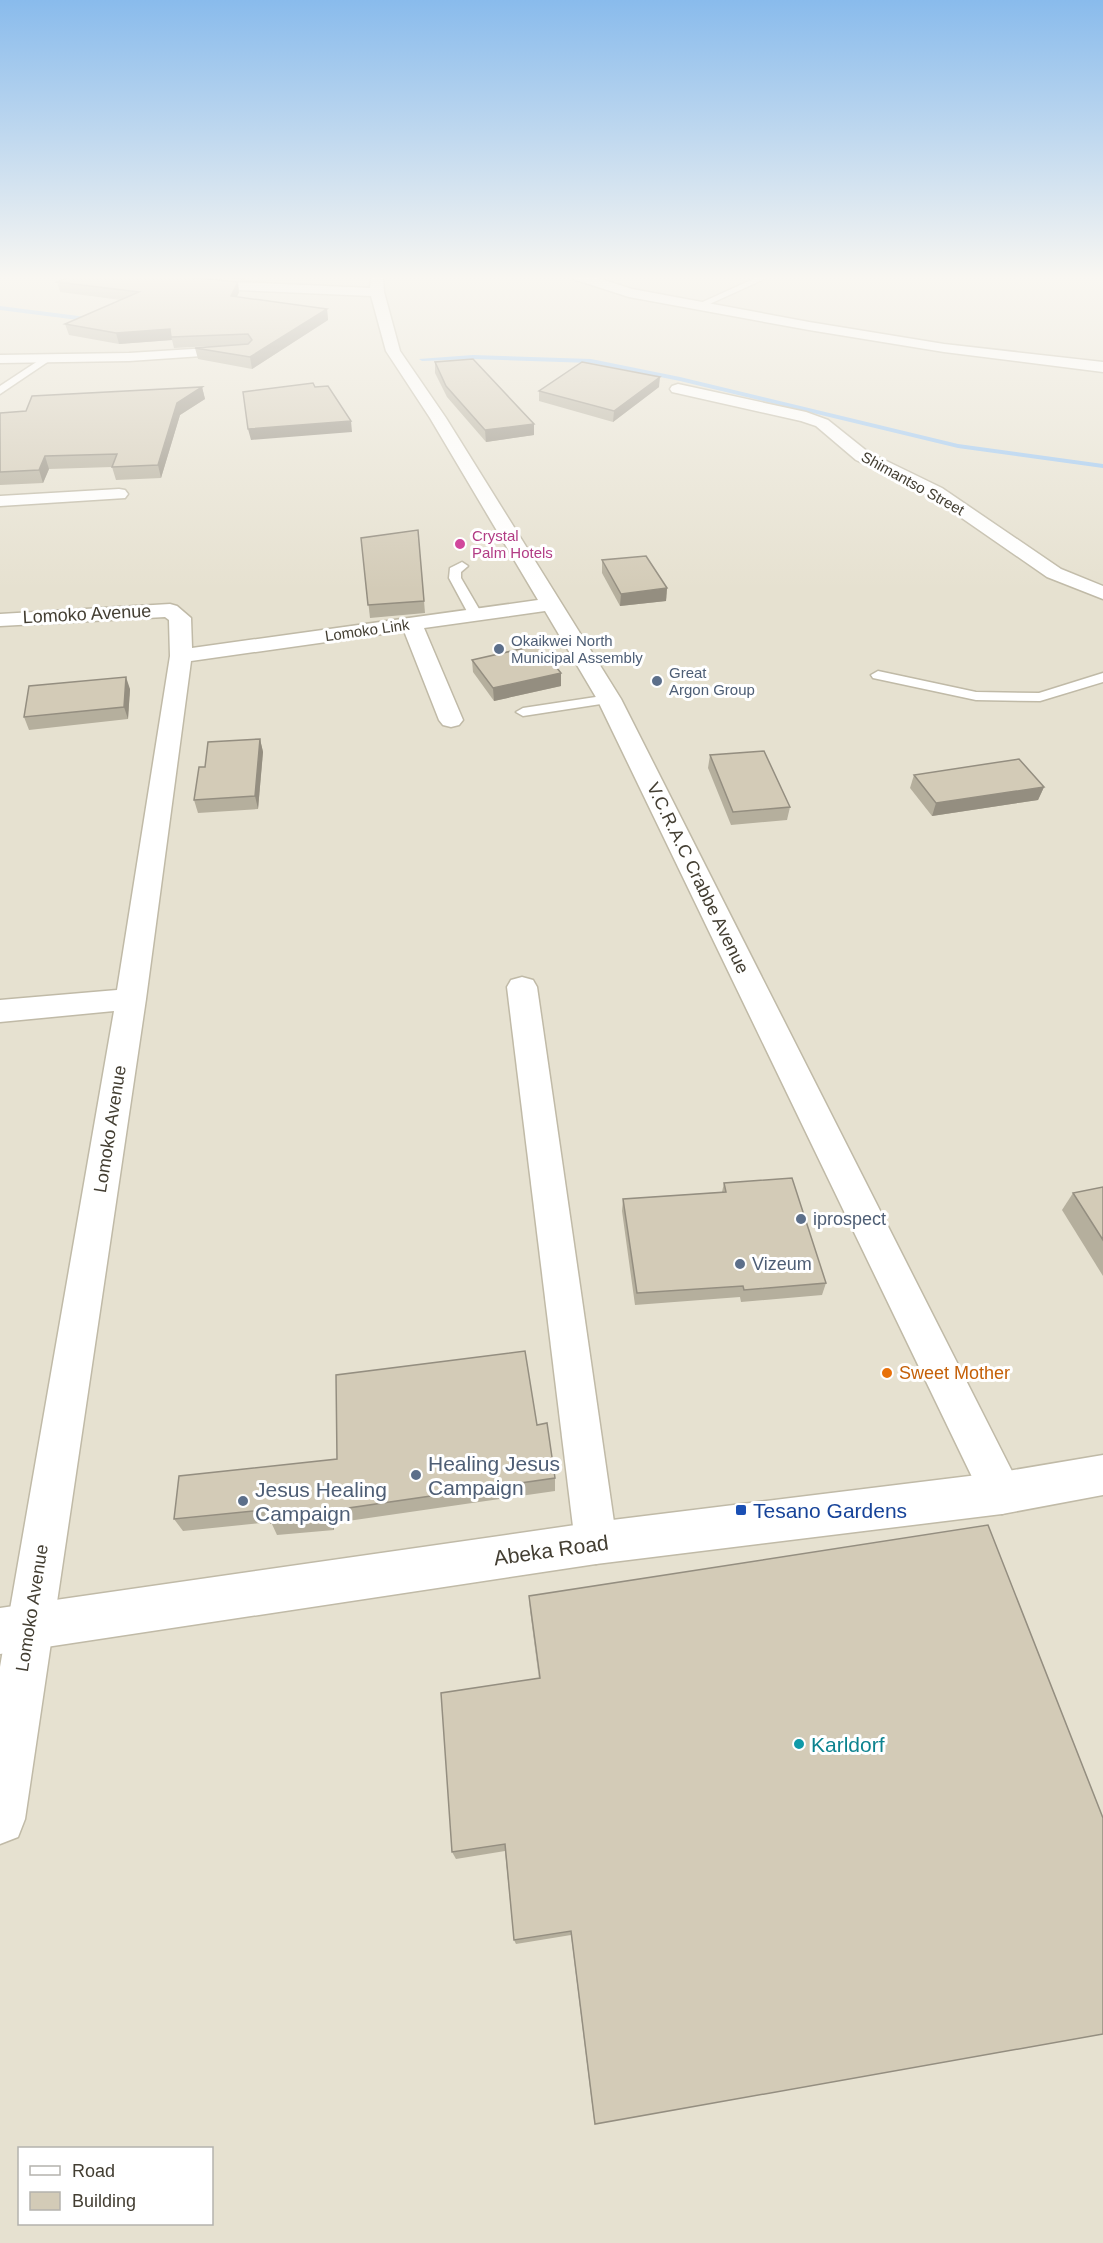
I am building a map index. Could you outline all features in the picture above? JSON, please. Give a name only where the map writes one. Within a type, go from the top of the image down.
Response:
[{"type":"street","name":"V.C.R.A.C Crabbe Avenue","points":[[413,381],[553,604],[609,699],[1002,1493]]},
{"type":"street","name":"Shimantso Street","points":[[678,389],[806,417],[822,423],[862,456],[936,492],[1054,573],[1103,593]]},
{"type":"street","points":[[0,501],[119,494]]},
{"type":"street","name":"Lomoko Link","points":[[181,656],[553,604]]},
{"type":"street","name":"Lomoko Avenue","points":[[0,620],[170,610],[180,618],[181,656],[131,999],[14,1629],[0,1819]]},
{"type":"street","points":[[411,623],[451,720]]},
{"type":"street","points":[[522,987],[596,1542]]},
{"type":"street","points":[[0,1011],[131,999]]},
{"type":"street","name":"Abeka Road","points":[[14,1629],[596,1542],[1002,1493],[1103,1475]]},
{"type":"lane","points":[[0,391],[15,381]]},
{"type":"lane","points":[[462,566],[454,572],[455,578],[474,614]]},
{"type":"lane","points":[[878,675],[975,696],[1041,697],[1103,677]]},
{"type":"lane","points":[[523,712],[609,699]]},
{"type":"shaded area","points":[[0,381],[1103,381],[1103,2243],[0,2243]]},
{"type":"building","points":[[444,381],[493,381],[534,424],[485,430]]},
{"type":"building","points":[[554,381],[655,381],[614,411],[539,391]]},
{"type":"building","points":[[313,383],[315,387],[328,386],[351,421],[248,429],[243,392]]},
{"type":"building","points":[[202,387],[177,403],[158,465],[112,467],[117,454],[45,456],[39,470],[0,472],[0,413],[26,411],[32,396]]},
{"type":"building","points":[[418,530],[424,601],[368,605],[361,538]]},
{"type":"building","points":[[646,556],[667,588],[621,594],[602,560]]},
{"type":"building","points":[[538,645],[561,673],[493,688],[472,660]]},
{"type":"building","points":[[126,677],[124,707],[24,717],[29,686]]},
{"type":"building","points":[[260,739],[255,796],[194,800],[199,767],[205,767],[208,742]]},
{"type":"building","points":[[764,751],[790,807],[733,812],[710,755]]},
{"type":"building","points":[[1019,759],[1044,787],[936,803],[914,775]]},
{"type":"building","points":[[792,1178],[826,1283],[744,1290],[743,1286],[637,1293],[623,1199],[726,1192],[724,1183]]},
{"type":"building","points":[[1103,1187],[1103,1240],[1073,1193]]},
{"type":"building","points":[[525,1351],[537,1425],[547,1423],[555,1478],[328,1511],[328,1517],[271,1523],[272,1509],[174,1519],[179,1476],[337,1459],[336,1375]]},
{"type":"building","name":"Karldorf","points":[[988,1525],[1103,1818],[1103,2034],[595,2124],[571,1931],[514,1940],[505,1844],[452,1852],[441,1693],[540,1678],[529,1596]]},
{"type":"waterway","points":[[687,381],[958,446],[1103,466]]},
{"type":"place","name":"Crystal Palm Hotels","points":[[460,544]]},
{"type":"place","name":"Okaikwei North Municipal Assembly","points":[[499,649]]},
{"type":"place","name":"Great Argon Group","points":[[657,681]]},
{"type":"place","name":"iprospect","points":[[801,1219]]},
{"type":"place","name":"Vizeum","points":[[740,1264]]},
{"type":"place","name":"Sweet Mother","points":[[887,1373]]},
{"type":"place","name":"Healing Jesus Campaign","points":[[416,1475]]},
{"type":"place","name":"Jesus Healing Campaign","points":[[243,1501]]},
{"type":"place","name":"Tesano Gardens","points":[[741,1510]]},
{"type":"place","name":"Karldorf","points":[[799,1744]]}]
